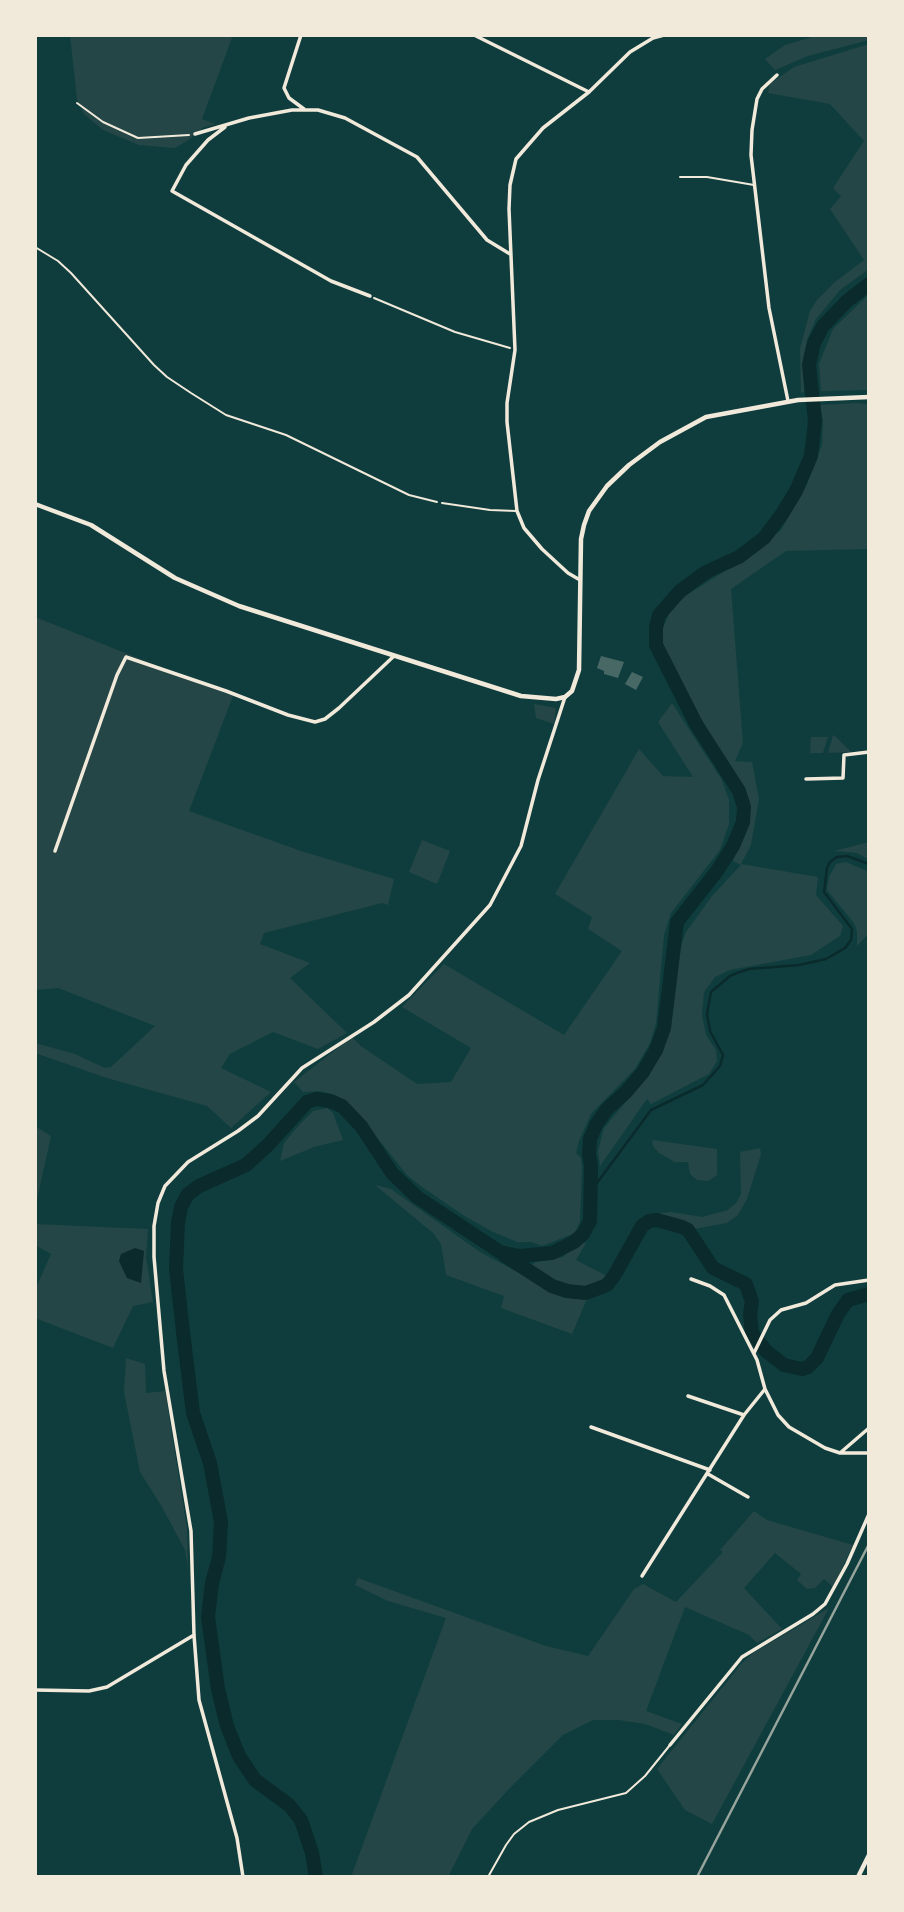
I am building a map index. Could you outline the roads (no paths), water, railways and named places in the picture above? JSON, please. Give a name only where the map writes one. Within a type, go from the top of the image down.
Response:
[{"type":"street","points":[[301,35],[284,88],[289,98],[304,109]]},
{"type":"street","points":[[474,35],[589,92]]},
{"type":"street","points":[[580,580],[541,549],[524,528],[517,511],[507,422],[515,350],[510,185],[516,159],[543,128],[589,92],[631,52],[653,38],[664,35]]},
{"type":"street","points":[[777,75],[762,89],[757,99],[751,155],[769,309],[788,401]]},
{"type":"street","points":[[195,134],[248,118],[304,109],[345,118],[417,157],[487,240],[510,254]]},
{"type":"street","points":[[230,123],[208,139],[186,164],[172,191],[331,281],[370,296]]},
{"type":"street","points":[[35,504],[91,525],[175,578],[204,593],[521,696],[556,699],[565,697],[572,691],[579,670],[581,539],[589,511],[607,486],[629,465],[660,442],[692,423],[724,413],[788,401],[869,397]]},
{"type":"street","points":[[55,852],[117,675],[126,657],[315,722],[325,719],[339,708],[394,656]]},
{"type":"street","points":[[243,1877],[237,1838],[200,1700],[194,1635],[191,1531],[164,1371],[154,1257],[154,1226],[158,1203],[165,1186],[188,1162],[258,1116],[302,1068],[374,1022],[409,995],[490,905],[521,846],[538,780],[565,697]]},
{"type":"street","points":[[806,779],[843,778],[844,755],[869,752]]},
{"type":"street","points":[[691,1279],[724,1295],[754,1353],[765,1389],[778,1415],[789,1427],[807,1440],[840,1453],[869,1453]]},
{"type":"street","points":[[754,1353],[773,1317],[781,1310],[806,1303],[842,1282],[869,1280]]},
{"type":"street","points":[[642,1576],[744,1415],[765,1389]]},
{"type":"street","points":[[688,1396],[744,1415]]},
{"type":"street","points":[[591,1427],[709,1472],[748,1497]]},
{"type":"street","points":[[840,1453],[869,1428]]},
{"type":"street","points":[[670,1745],[742,1657],[813,1614],[829,1600],[869,1514]]},
{"type":"street","points":[[35,1689],[89,1691],[107,1687],[194,1635]]},
{"type":"street","points":[[858,1877],[869,1855]]},
{"type":"lane","points":[[680,177],[706,177],[755,185]]},
{"type":"lane","points":[[442,503],[517,511]]},
{"type":"lane","points":[[488,1877],[514,1834],[529,1822],[558,1810],[626,1793],[645,1776],[670,1745]]},
{"type":"waterway","points":[[316,1877],[312,1853],[301,1820],[289,1805],[255,1780],[239,1756],[227,1726],[218,1689],[208,1617],[212,1583],[219,1557],[221,1522],[210,1463],[193,1413],[176,1269],[181,1207],[188,1194],[199,1186],[246,1165],[307,1102],[317,1099],[342,1106],[361,1126],[392,1173],[417,1197],[500,1252],[519,1256],[552,1253],[574,1242],[583,1234],[590,1221],[590,1139],[607,1109],[643,1072],[656,1050],[664,1028],[677,922],[717,871],[733,846],[743,822],[744,807],[739,791],[696,724],[656,645],[659,615],[680,591],[706,572],[739,557],[764,538],[782,514],[796,491],[811,456],[815,421],[809,365],[814,343],[823,326],[847,301],[869,284]]},
{"type":"waterway","points":[[591,1191],[651,1110],[703,1085],[720,1066],[723,1055],[710,1031],[707,1014],[711,992],[730,976],[749,969],[799,965],[826,959],[845,948],[851,940],[852,929],[824,892],[827,868],[837,857],[847,856],[869,864]]},
{"type":"waterway","points":[[504,1255],[552,1286],[586,1293],[607,1285],[642,1226],[649,1221],[657,1220],[682,1227],[688,1230],[713,1268],[746,1284],[752,1302],[752,1333],[766,1351],[784,1365],[802,1369],[817,1358],[838,1314],[848,1300],[869,1294]]},
{"type":"railway","points":[[697,1877],[869,1544]]}]
